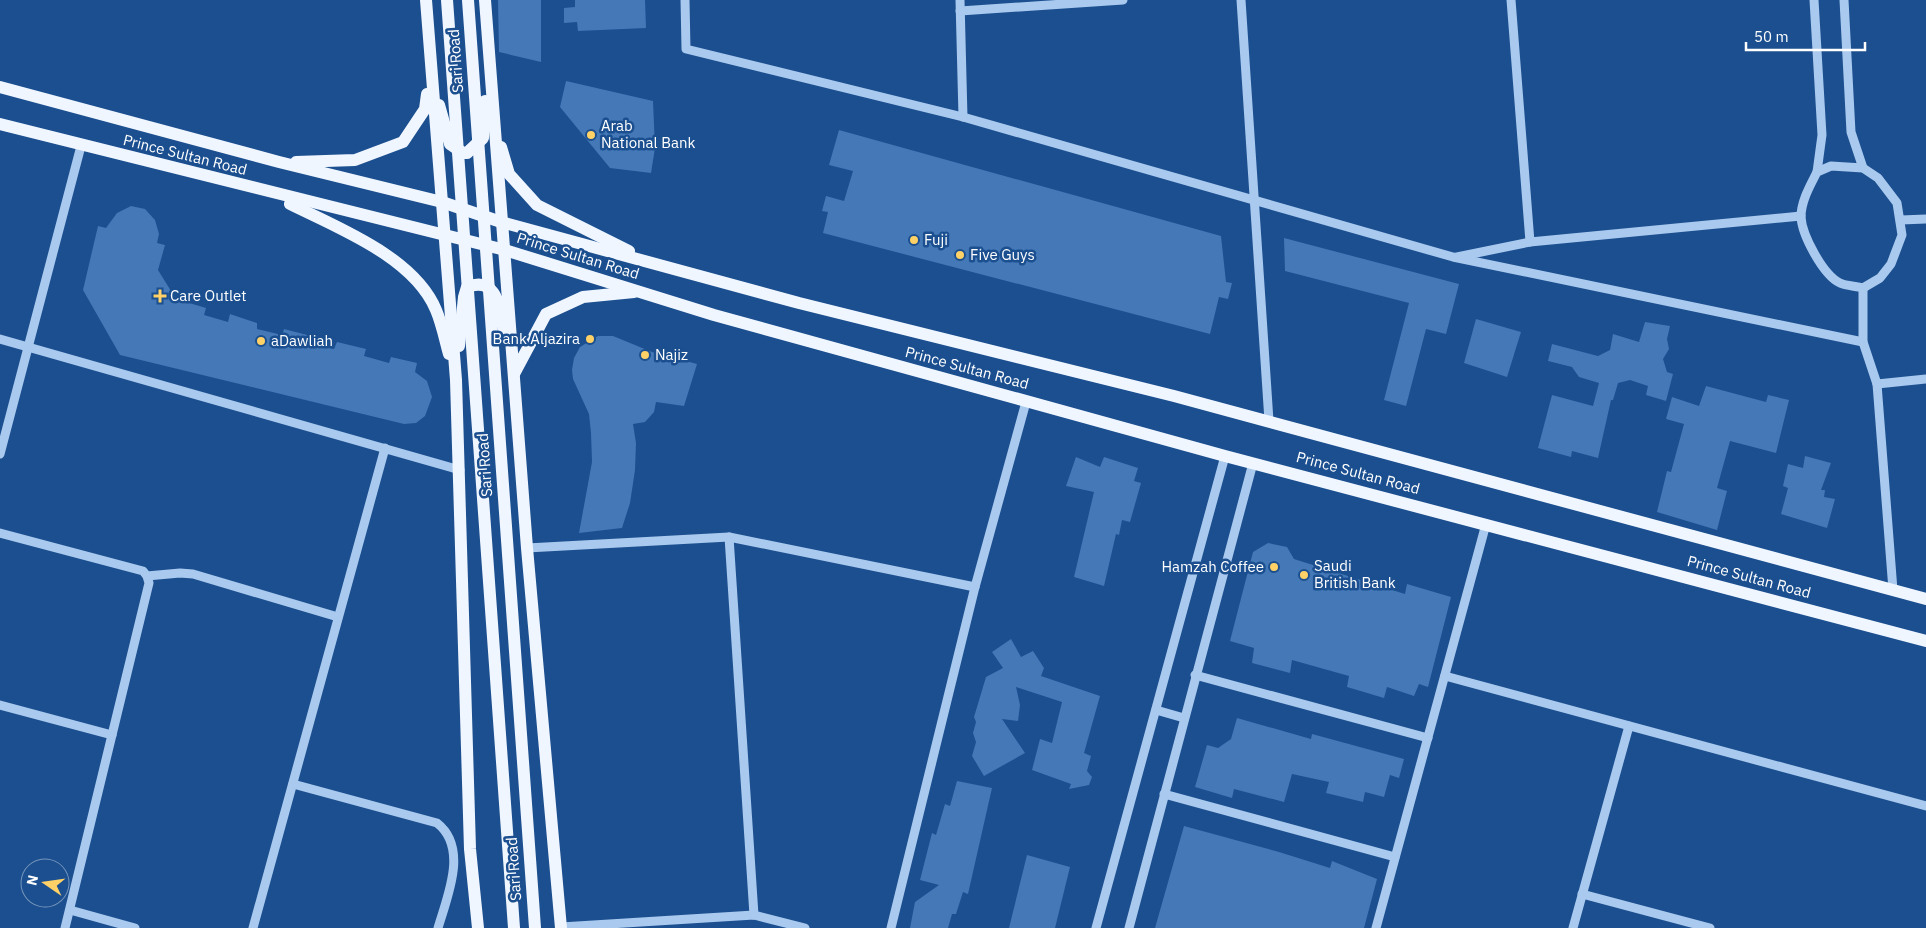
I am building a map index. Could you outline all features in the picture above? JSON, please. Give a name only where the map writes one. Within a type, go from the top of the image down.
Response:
[{"type":"main road","points":[[426,0],[430,71],[456,380],[470,849],[478,928]]},
{"type":"main road","name":"Sari Road","points":[[446,0],[514,928]]},
{"type":"main road","name":"Sari Road","points":[[468,0],[535,928]]},
{"type":"main road","points":[[485,0],[488,62],[505,250],[527,548],[561,928]]},
{"type":"main road","points":[[430,71],[450,144],[463,153],[467,153],[483,138],[488,62]]},
{"type":"main road","points":[[279,162],[355,160],[403,142],[425,109],[430,71]]},
{"type":"main road","name":"Prince Sultan Road","points":[[0,87],[279,162],[442,202],[501,222],[656,265],[1269,422],[1926,599]]},
{"type":"main road","name":"Prince Sultan Road","points":[[0,124],[270,193],[505,250],[714,315],[1026,402],[1926,641]]},
{"type":"main road","points":[[494,126],[509,174],[537,205],[656,265]]},
{"type":"main road","points":[[270,193],[384,251],[417,282],[436,309],[456,380]]},
{"type":"main road","points":[[456,380],[464,297],[467,287],[478,283],[490,287],[495,294],[514,374]]},
{"type":"main road","points":[[514,374],[546,314],[582,297],[639,292]]},
{"type":"street","points":[[685,0],[686,49],[963,117],[1453,257],[1863,342]]},
{"type":"street","points":[[960,0],[963,117]]},
{"type":"street","points":[[960,11],[1123,0]]},
{"type":"street","points":[[1241,0],[1269,422]]},
{"type":"street","points":[[1511,0],[1530,242]]},
{"type":"street","points":[[1814,0],[1822,134],[1817,172],[1806,195],[1801,216],[1809,241],[1826,271],[1840,283],[1863,288],[1880,278],[1891,264],[1902,236],[1897,203],[1878,178],[1863,168],[1831,166],[1817,172]]},
{"type":"street","points":[[1844,0],[1851,132],[1863,168]]},
{"type":"street","points":[[0,454],[82,146]]},
{"type":"street","points":[[1453,257],[1530,242],[1801,216]]},
{"type":"street","points":[[1901,220],[1926,219]]},
{"type":"street","points":[[1863,288],[1863,342],[1877,384],[1893,590]]},
{"type":"street","points":[[0,339],[460,470]]},
{"type":"street","points":[[1877,384],[1926,379]]},
{"type":"street","points":[[891,928],[975,587],[1026,402]]},
{"type":"street","points":[[253,928],[385,448]]},
{"type":"street","points":[[1096,928],[1225,456]]},
{"type":"street","points":[[1129,928],[1253,463]]},
{"type":"street","points":[[1376,928],[1486,524]]},
{"type":"street","points":[[0,533],[143,571],[147,576],[148,582],[65,928]]},
{"type":"street","points":[[527,548],[729,536],[975,587]]},
{"type":"street","points":[[729,536],[754,915]]},
{"type":"street","points":[[147,576],[180,573],[193,574],[338,617]]},
{"type":"street","points":[[1195,675],[1428,738]]},
{"type":"street","points":[[1445,676],[1926,806]]},
{"type":"street","points":[[0,705],[112,735]]},
{"type":"street","points":[[1156,710],[1184,718]]},
{"type":"street","points":[[1573,928],[1629,726]]},
{"type":"street","points":[[293,784],[438,823],[451,841],[453,868],[438,928]]},
{"type":"street","points":[[1164,794],[1395,857]]},
{"type":"street","points":[[1582,894],[1710,928]]},
{"type":"street","points":[[70,910],[134,928]]},
{"type":"street","points":[[561,928],[754,915],[805,928]]},
{"type":"building","points":[[498,0],[541,0],[541,62],[499,52]]},
{"type":"building","points":[[575,0],[645,0],[646,28],[578,31],[577,22],[564,23],[564,8],[575,7]]},
{"type":"building","points":[[566,81],[653,101],[655,148],[651,173],[610,168],[560,107]]},
{"type":"building","points":[[839,130],[1221,236],[1226,282],[1232,283],[1228,299],[1219,297],[1210,334],[823,233],[828,212],[822,211],[826,196],[844,201],[853,171],[829,165]]},
{"type":"building","points":[[131,206],[145,209],[155,220],[159,234],[157,243],[165,245],[158,270],[176,299],[206,308],[204,315],[228,322],[230,314],[257,323],[257,329],[282,335],[284,329],[311,336],[310,343],[334,349],[337,342],[366,349],[364,356],[389,363],[391,357],[417,363],[415,372],[427,381],[432,397],[425,416],[416,423],[404,424],[120,355],[83,290],[98,226],[106,228],[117,213]]},
{"type":"building","points":[[1284,238],[1459,284],[1446,334],[1426,329],[1406,406],[1384,400],[1409,303],[1285,271]]},
{"type":"building","points":[[1476,319],[1521,332],[1507,377],[1464,363]]},
{"type":"building","points":[[1645,322],[1670,326],[1667,339],[1669,349],[1663,359],[1667,372],[1673,374],[1666,401],[1646,395],[1648,386],[1630,380],[1618,383],[1613,400],[1611,400],[1598,458],[1572,451],[1571,457],[1538,448],[1552,395],[1593,406],[1599,383],[1579,377],[1572,367],[1548,361],[1552,344],[1598,356],[1610,350],[1613,334],[1639,342]]},
{"type":"building","points":[[598,336],[613,336],[652,352],[697,364],[684,406],[656,402],[654,412],[645,422],[633,424],[636,443],[635,470],[630,503],[622,528],[579,533],[592,462],[591,433],[589,414],[573,379],[572,370],[574,358],[580,347]]},
{"type":"building","points":[[1706,386],[1766,402],[1768,395],[1789,400],[1776,453],[1730,441],[1717,488],[1727,491],[1717,530],[1657,512],[1667,471],[1671,472],[1684,424],[1666,419],[1672,397],[1699,406]]},
{"type":"building","points":[[1805,456],[1831,463],[1821,490],[1825,490],[1824,497],[1835,499],[1827,528],[1781,514],[1788,488],[1783,486],[1788,464],[1803,468]]},
{"type":"building","points":[[1076,457],[1100,467],[1104,457],[1138,468],[1134,481],[1141,483],[1130,522],[1122,520],[1119,535],[1116,534],[1104,586],[1074,577],[1094,492],[1066,486]]},
{"type":"building","points":[[1268,543],[1287,547],[1294,559],[1405,594],[1407,584],[1451,597],[1428,687],[1419,684],[1414,696],[1387,687],[1384,698],[1347,687],[1349,676],[1292,660],[1290,673],[1252,663],[1254,648],[1230,641],[1253,552]]},
{"type":"building","points":[[1011,639],[1021,657],[1033,651],[1044,668],[1041,676],[1100,696],[1084,753],[1091,756],[1087,771],[1092,777],[1089,785],[1069,789],[1071,784],[1032,770],[1040,739],[1052,743],[1062,702],[1016,687],[1020,705],[1018,721],[1002,719],[1025,753],[984,776],[972,756],[976,742],[973,733],[976,722],[974,717],[986,677],[1003,668],[992,652]]},
{"type":"building","points":[[1237,718],[1311,739],[1312,734],[1404,759],[1399,778],[1390,775],[1384,797],[1365,792],[1363,802],[1326,793],[1329,782],[1292,774],[1284,802],[1234,789],[1232,798],[1195,787],[1207,745],[1218,748],[1231,739]]},
{"type":"building","points":[[957,781],[992,788],[968,894],[963,892],[956,914],[952,914],[948,928],[910,928],[915,902],[939,885],[920,880],[932,833],[936,835],[945,804],[950,806]]},
{"type":"building","points":[[1184,826],[1330,868],[1332,861],[1377,879],[1364,928],[1155,928]]},
{"type":"building","points":[[1027,855],[1070,867],[1055,928],[1009,928]]},
{"type":"place","name":"Arab National Bank","points":[[591,135]]},
{"type":"place","name":"Fuji","points":[[914,240]]},
{"type":"place","name":"Five Guys","points":[[960,255]]},
{"type":"place","name":"Care Outlet","points":[[160,296]]},
{"type":"place","name":"Bank Aljazira","points":[[590,339]]},
{"type":"place","name":"aDawliah","points":[[261,341]]},
{"type":"place","name":"Najiz","points":[[645,355]]},
{"type":"place","name":"Hamzah Coffee","points":[[1274,567]]},
{"type":"place","name":"Saudi British Bank","points":[[1304,575]]}]
